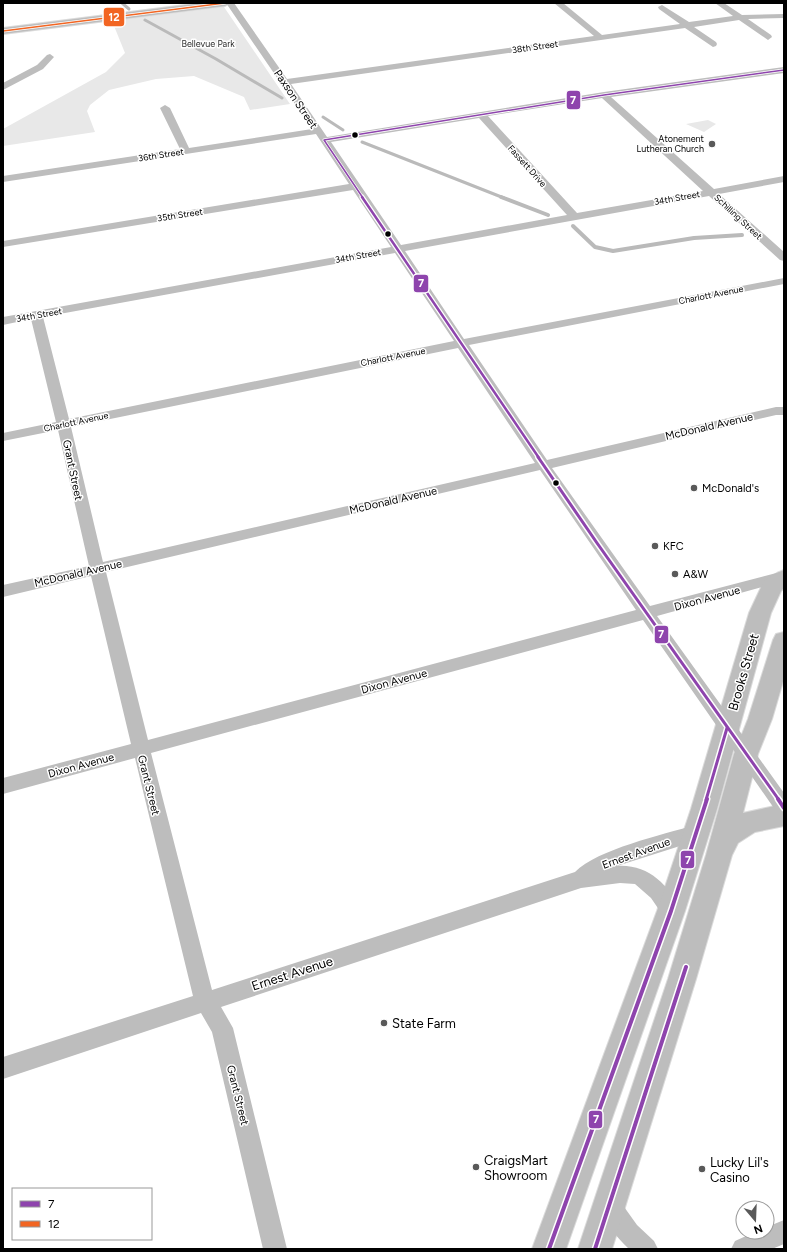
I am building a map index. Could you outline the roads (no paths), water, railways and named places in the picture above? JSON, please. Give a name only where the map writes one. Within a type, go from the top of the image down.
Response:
[{"type":"highway","name":"Brooks Street","points":[[549,1249],[671,910],[704,809],[760,613],[772,586],[784,577]]},
{"type":"highway","points":[[595,1249],[650,1080],[719,855],[746,754],[760,719],[784,640]]},
{"type":"highway","points":[[719,855],[729,835],[749,822],[784,815]]},
{"type":"main road","points":[[3,31],[183,6],[224,3]]},
{"type":"street","name":"Paxson Street","points":[[230,3],[286,82],[301,107],[399,249],[597,543],[784,808]]},
{"type":"street","points":[[558,3],[600,37]]},
{"type":"street","points":[[719,3],[768,37]]},
{"type":"street","points":[[662,7],[713,44]]},
{"type":"street","name":"38th Street","points":[[286,82],[740,17],[784,16]]},
{"type":"street","points":[[5,84],[40,67],[50,57]]},
{"type":"street","name":"36th Street","points":[[3,179],[186,151],[481,114],[784,70]]},
{"type":"street","name":"Schilling Street","points":[[604,95],[784,258]]},
{"type":"street","points":[[165,108],[186,151]]},
{"type":"street","name":"Fassett Drive","points":[[481,114],[574,217]]},
{"type":"street","name":"34th Street","points":[[3,321],[784,179]]},
{"type":"street","name":"35th Street","points":[[3,244],[356,186]]},
{"type":"street","name":"Charlott Avenue","points":[[3,437],[462,343],[784,280]]},
{"type":"street","name":"Grant Street","points":[[36,316],[140,749],[205,1001],[222,1028],[275,1249]]},
{"type":"street","name":"McDonald Avenue","points":[[3,591],[776,411],[784,411]]},
{"type":"street","name":"Dixon Avenue","points":[[3,786],[784,577]]},
{"type":"street","name":"Ernest Avenue","points":[[581,879],[592,869],[613,859],[695,833]]},
{"type":"street","name":"Ernest Avenue","points":[[3,1068],[581,879],[618,875],[639,876],[654,887],[671,910]]},
{"type":"street","points":[[609,1205],[628,1233],[646,1249]]},
{"type":"street","points":[[743,1249],[784,1232]]},
{"type":"waterway","points":[[122,3],[129,9]]},
{"type":"waterway","points":[[145,20],[216,59],[282,98]]},
{"type":"waterway","points":[[323,117],[343,130]]},
{"type":"waterway","points":[[362,142],[504,198]]},
{"type":"waterway","points":[[501,197],[548,215]]},
{"type":"waterway","points":[[573,226],[595,247],[613,251],[694,238],[742,235]]},
{"type":"place","name":"Atonement Lutheran Church","points":[[712,144]]},
{"type":"place","name":"McDonald's","points":[[694,488]]},
{"type":"place","name":"KFC","points":[[655,546]]},
{"type":"place","name":"A&W","points":[[675,574]]},
{"type":"place","name":"State Farm","points":[[384,1023]]},
{"type":"place","name":"CraigsMart Showroom","points":[[476,1167]]},
{"type":"place","name":"Lucky Lil's Casino","points":[[702,1169]]},
{"type":"park label","name":"Bellevue Park","points":[[208,44]]}]
